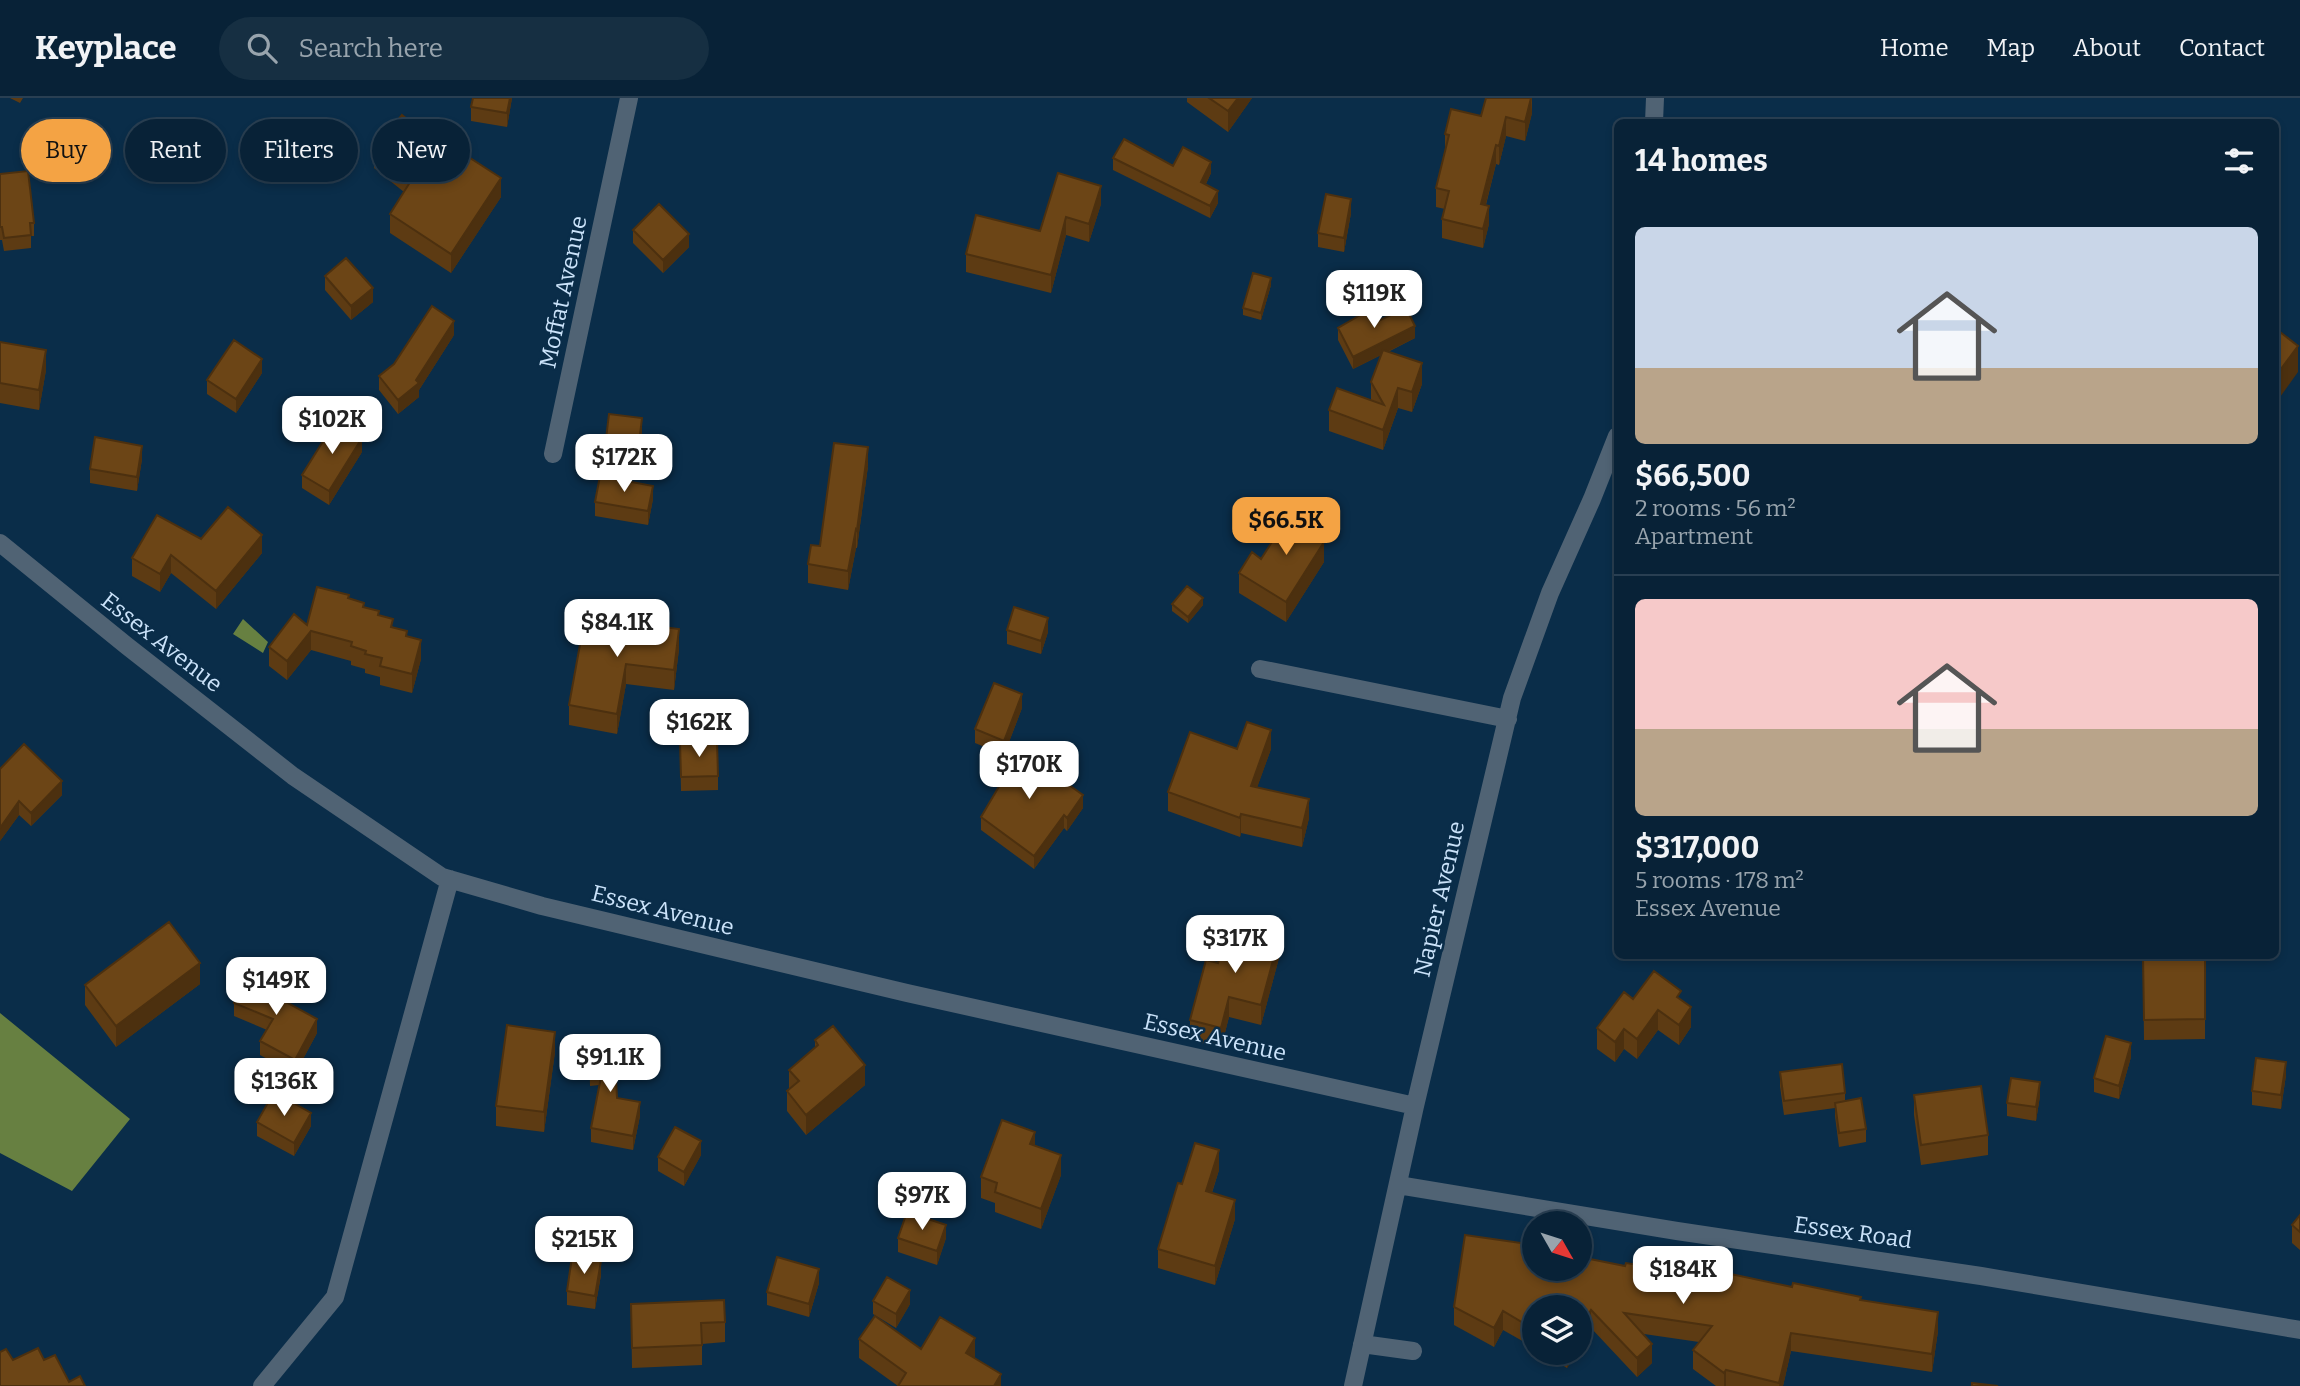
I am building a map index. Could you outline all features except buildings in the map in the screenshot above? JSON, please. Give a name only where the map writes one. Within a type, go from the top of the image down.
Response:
[{"type":"street","name":"Moffat Avenue","points":[[553,454],[629,98]]},
{"type":"street","points":[[1654,119],[1655,98]]},
{"type":"street","name":"Napier Avenue","points":[[1353,1386],[1415,1106],[1507,719],[1550,593],[1614,444]]},
{"type":"street","name":"Essex Avenue","points":[[0,542],[293,776],[442,877],[555,909],[907,993],[1415,1106]]},
{"type":"street","points":[[1260,669],[1507,719]]},
{"type":"street","points":[[262,1386],[335,1297],[450,879]]},
{"type":"street","name":"Essex Road","points":[[1398,1185],[1677,1231],[1981,1276],[2300,1330]]},
{"type":"street","points":[[1362,1344],[1413,1351]]},
{"type":"shaded area","points":[[243,619],[268,642],[263,653],[233,634]]},
{"type":"shaded area","points":[[0,1013],[130,1119],[72,1191],[0,1153]]}]
